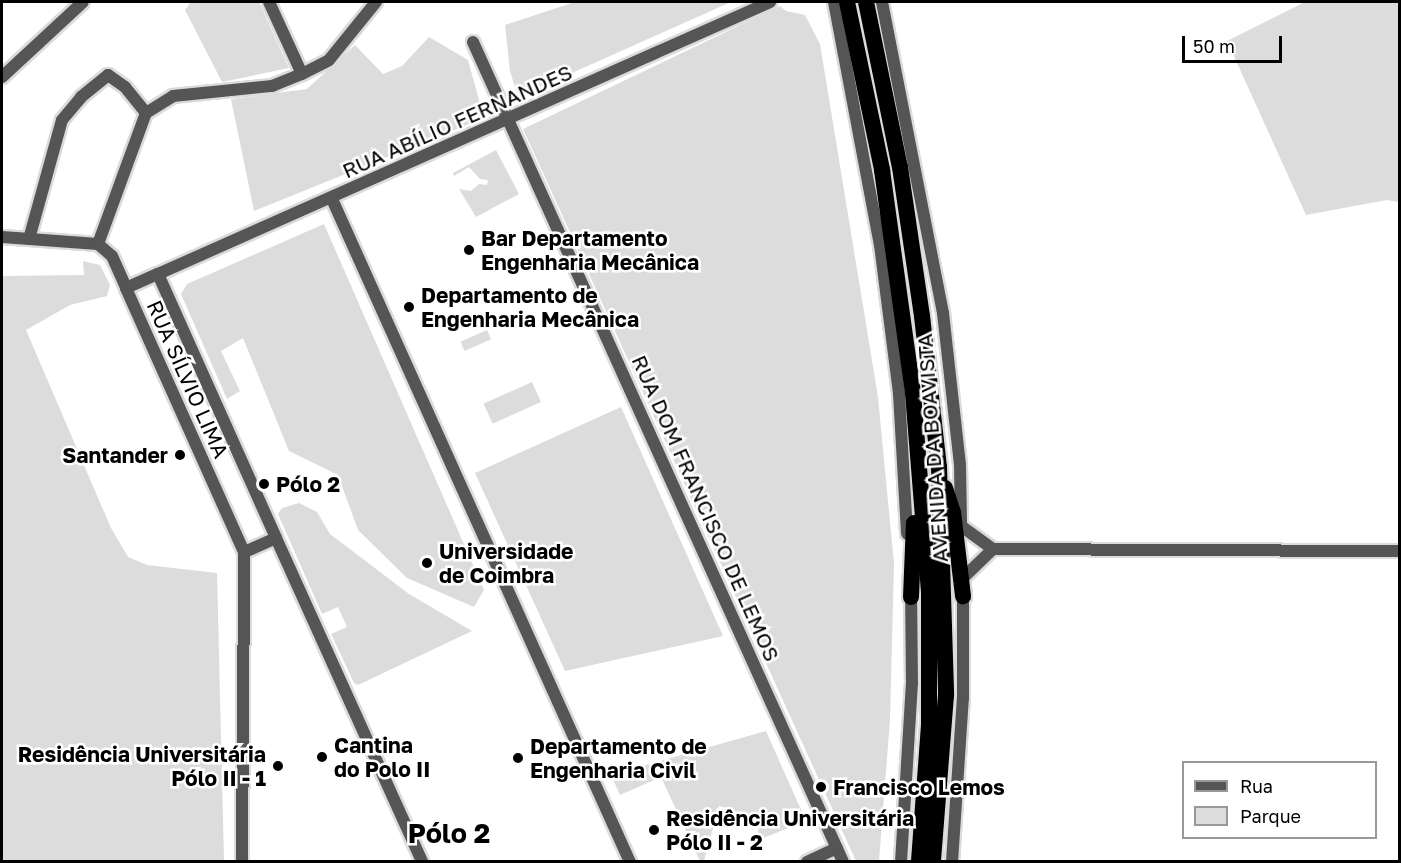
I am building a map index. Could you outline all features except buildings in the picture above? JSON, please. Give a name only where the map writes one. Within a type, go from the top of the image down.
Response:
[{"type":"highway","name":"AVENIDA DA BOAVISTA","points":[[847,2],[882,170],[914,393],[929,593],[929,725],[918,861]]},
{"type":"highway","name":"AVENIDA DA BOAVISTA","points":[[866,2],[900,167],[922,316],[939,467],[946,695],[933,861]]},
{"type":"highway","points":[[939,467],[953,512],[963,596]]},
{"type":"highway","points":[[911,597],[914,496],[919,469]]},
{"type":"street","points":[[2,77],[83,2]]},
{"type":"street","points":[[269,2],[302,74]]},
{"type":"street","points":[[98,244],[146,113],[173,96],[272,86],[302,74],[329,60],[376,2]]},
{"type":"street","name":"RUA ABÍLIO FERNANDES","points":[[158,274],[332,199],[770,2]]},
{"type":"street","name":"AVENIDA DA BOAVISTA","points":[[834,2],[868,173],[890,320],[905,469],[911,597],[912,694],[901,861]]},
{"type":"street","name":"AVENIDA DA BOAVISTA","points":[[882,2],[944,313],[960,465],[964,577],[963,698],[952,861]]},
{"type":"street","name":"RUA DOM FRANCISCO DE LEMOS","points":[[473,42],[843,861]]},
{"type":"street","points":[[29,239],[62,120],[81,97],[108,75],[125,87],[146,113]]},
{"type":"street","points":[[332,199],[630,861]]},
{"type":"street","points":[[2,237],[98,244],[112,256],[126,288]]},
{"type":"street","name":"RUA SÍLVIO LIMA","points":[[244,552],[126,288],[158,274],[422,861]]},
{"type":"street","points":[[962,525],[993,549],[1400,552]]},
{"type":"street","points":[[242,861],[244,552],[276,537]]},
{"type":"street","points":[[964,577],[993,549]]},
{"type":"street","points":[[807,861],[837,848]]},
{"type":"green space","points":[[191,2],[259,2],[289,68],[222,82],[185,10]]},
{"type":"green space","points":[[575,2],[731,2],[518,97],[510,71],[505,25]]},
{"type":"green space","points":[[1305,2],[1399,2],[1399,202],[1387,200],[1306,215],[1227,41]]},
{"type":"green space","points":[[780,6],[786,11],[805,15],[820,44],[878,397],[894,564],[890,720],[879,861],[856,861],[523,129]]},
{"type":"green space","points":[[429,37],[468,60],[484,118],[254,211],[231,99],[307,89],[355,45],[383,74],[402,66]]},
{"type":"green space","points":[[496,150],[519,194],[476,217],[459,189],[471,191],[479,184],[487,185],[488,180],[480,179],[469,167],[454,176],[453,173]]},
{"type":"green space","points":[[324,224],[484,590],[474,607],[407,578],[358,530],[338,475],[289,451],[243,338],[221,351],[240,391],[227,399],[181,294],[187,284]]},
{"type":"green space","points":[[83,261],[100,265],[110,285],[107,296],[70,305],[26,330],[111,528],[128,557],[147,565],[217,573],[224,861],[2,861],[2,276],[84,275]]},
{"type":"green space","points":[[487,330],[491,339],[465,351],[461,342]]},
{"type":"green space","points":[[532,382],[541,402],[493,424],[484,404]]},
{"type":"green space","points":[[621,407],[723,636],[565,671],[475,473]]},
{"type":"green space","points":[[299,503],[317,512],[330,534],[409,594],[472,631],[358,685],[354,683],[331,634],[347,627],[338,607],[322,614],[278,514],[282,508]]},
{"type":"green space","points":[[766,731],[806,821],[756,841],[759,826],[728,819],[731,809],[719,806],[704,861],[700,861],[661,777],[620,795],[611,775]]},
{"type":"place","name":"Bar Departamento Engenharia Mecânica","points":[[469,250]]},
{"type":"place","name":"Departamento de Engenharia Mecânica","points":[[409,307]]},
{"type":"place","name":"Santander","points":[[180,455]]},
{"type":"place","name":"Pólo 2","points":[[264,484]]},
{"type":"place","name":"Universidade de Coimbra","points":[[427,563]]},
{"type":"place","name":"Cantina do Polo II","points":[[322,757]]},
{"type":"place","name":"Departamento de Engenharia Civil","points":[[518,758]]},
{"type":"place","name":"Residência Universitária Pólo II - 1","points":[[278,766]]},
{"type":"place","name":"Francisco Lemos","points":[[821,787]]},
{"type":"place","name":"Residência Universitária Pólo II - 2","points":[[654,830]]},
{"type":"district","name":"Pólo 2","points":[[449,834]]}]
